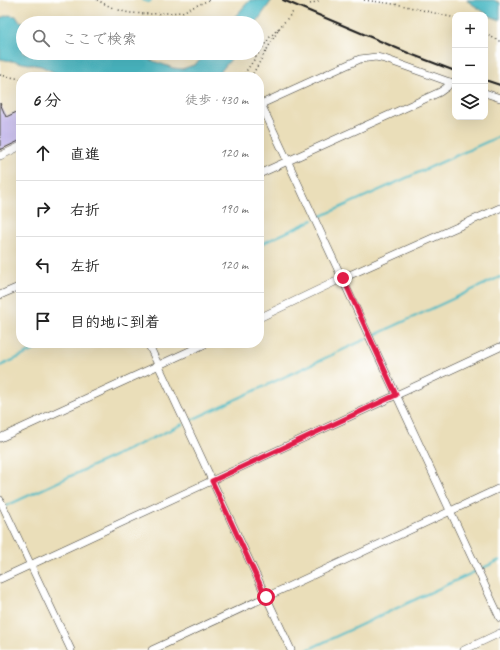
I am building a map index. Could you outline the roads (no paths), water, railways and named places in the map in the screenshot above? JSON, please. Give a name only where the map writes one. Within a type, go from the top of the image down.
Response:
[{"type":"street","points":[[264,102],[360,58],[368,57],[385,59],[452,83]]},
{"type":"street","points":[[264,172],[440,92],[452,83]]},
{"type":"street","points":[[488,94],[500,98]]},
{"type":"street","points":[[264,112],[288,160],[500,618]]},
{"type":"street","points":[[0,156],[16,148]]},
{"type":"street","points":[[264,316],[343,278],[500,208]]},
{"type":"street","points":[[0,295],[16,288]]},
{"type":"street","points":[[0,579],[500,347]]},
{"type":"street","points":[[150,348],[291,650]]},
{"type":"street","points":[[0,438],[196,348]]},
{"type":"street","points":[[152,650],[500,488]]},
{"type":"street","points":[[0,500],[70,650]]},
{"type":"street","points":[[464,650],[500,633]]},
{"type":"water","points":[[250,0],[272,0],[261,16],[235,16]]},
{"type":"water","points":[[466,0],[494,0],[500,3],[500,20],[490,16],[488,12],[484,12]]},
{"type":"water","points":[[8,15],[16,16],[16,60],[151,60],[173,68],[182,69],[194,65],[200,60],[230,60],[220,72],[54,72],[41,66],[0,59],[0,18]]},
{"type":"waterway","points":[[143,0],[149,2],[151,0]]},
{"type":"waterway","points":[[317,218],[500,136]]},
{"type":"waterway","points":[[264,243],[313,220]]},
{"type":"waterway","points":[[187,422],[500,277]]},
{"type":"waterway","points":[[0,366],[39,348]]},
{"type":"waterway","points":[[6,506],[183,424]]},
{"type":"waterway","points":[[307,650],[500,560]]},
{"type":"railway","points":[[283,0],[452,70]]},
{"type":"railway","points":[[488,81],[500,85]]}]
